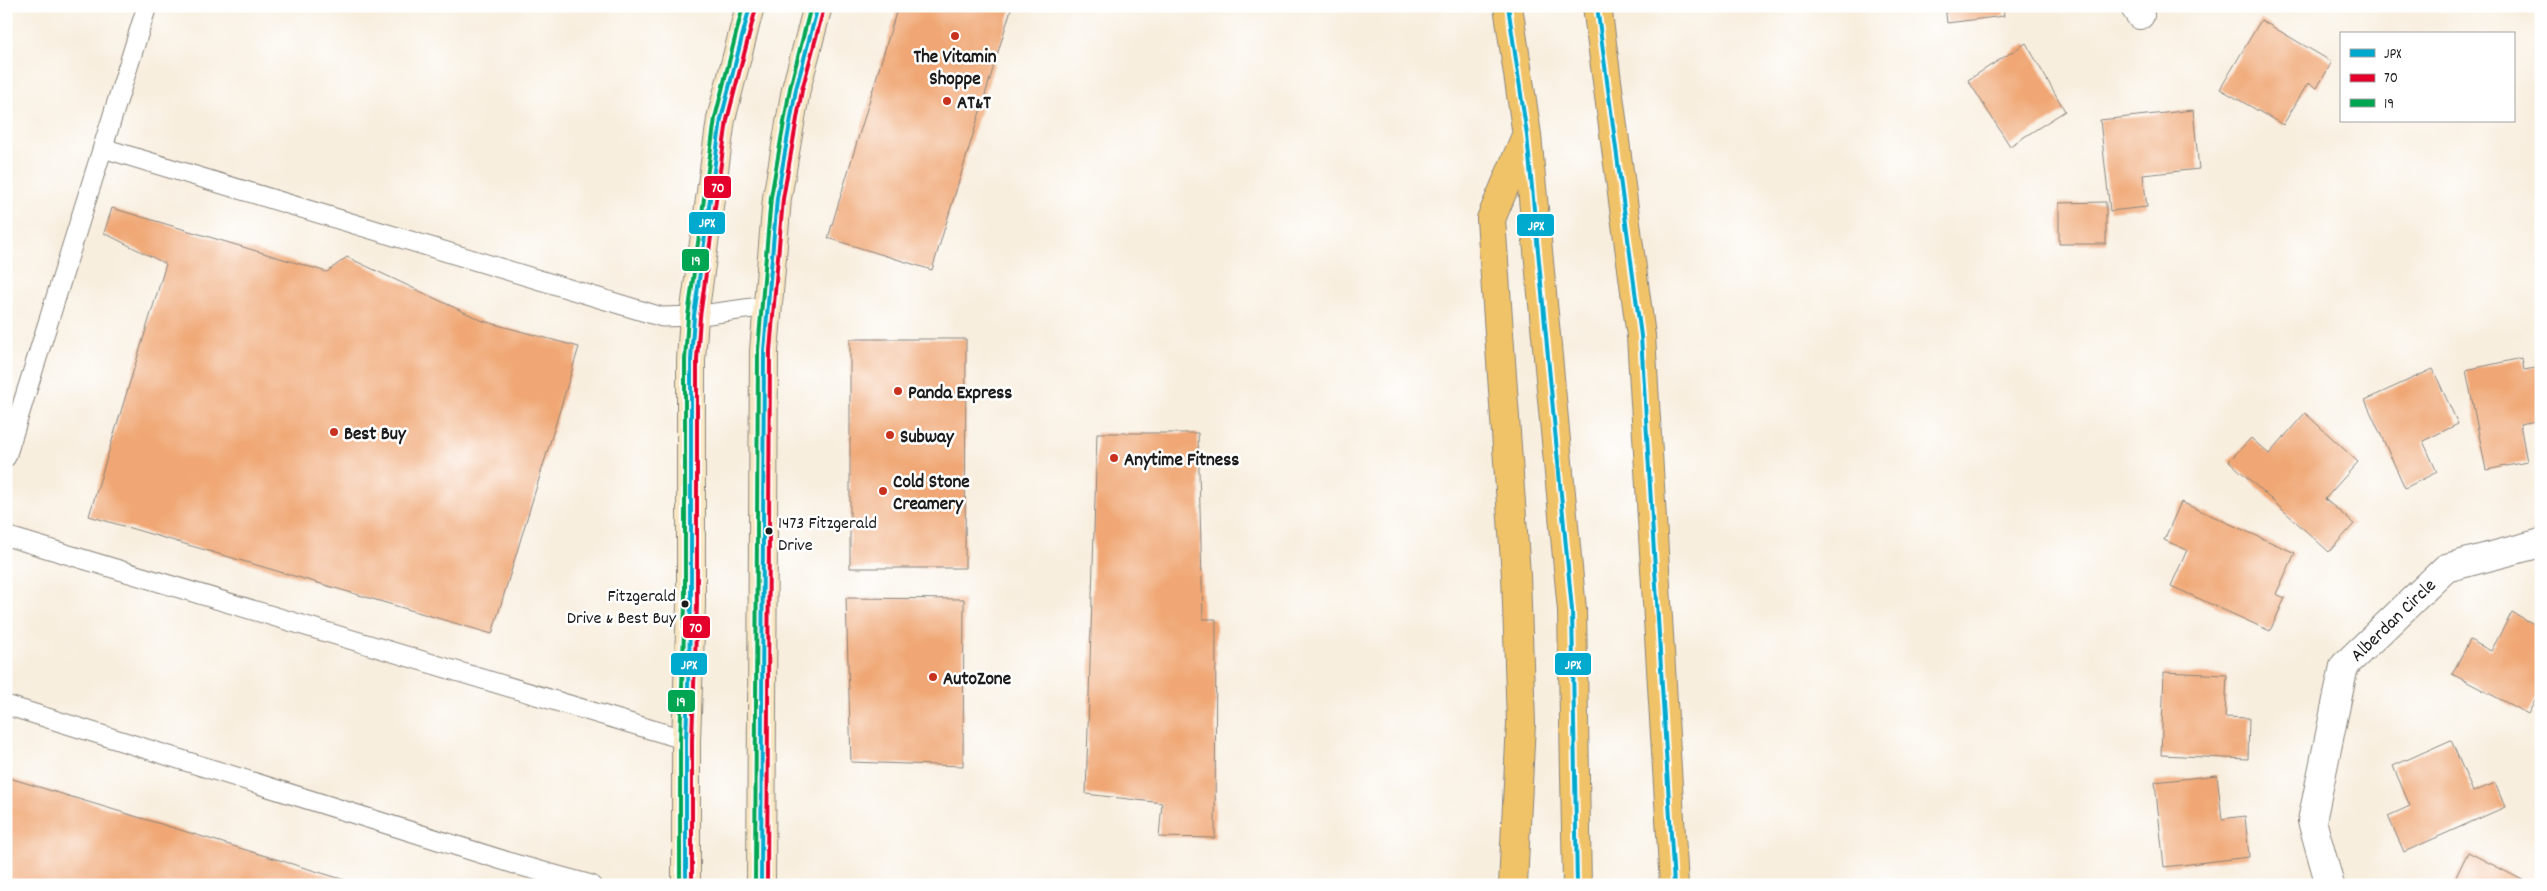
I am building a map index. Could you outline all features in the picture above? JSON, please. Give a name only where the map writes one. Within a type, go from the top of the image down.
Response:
[{"type":"highway","points":[[1508,6],[1527,135],[1572,610],[1577,885]]},
{"type":"highway","points":[[1597,6],[1641,336],[1674,885]]},
{"type":"highway","points":[[1513,885],[1521,723],[1517,585],[1491,219],[1527,135]]},
{"type":"main road","points":[[686,885],[686,740],[691,604],[691,360],[694,316],[721,119],[750,6]]},
{"type":"main road","points":[[761,885],[764,351],[777,198],[796,88],[818,6]]},
{"type":"street","name":"Alberdan Circle","points":[[2330,885],[2312,822],[2344,666],[2446,568],[2541,543]]},
{"type":"lane","points":[[6,458],[147,6]]},
{"type":"lane","points":[[103,148],[662,317],[694,316],[767,306]]},
{"type":"lane","points":[[6,536],[686,740]]},
{"type":"lane","points":[[6,705],[518,865],[591,885]]},
{"type":"building","points":[[898,6],[1012,6],[932,270],[828,238]]},
{"type":"building","points":[[1945,6],[2003,6],[2004,16],[1947,23]]},
{"type":"building","points":[[2261,20],[2332,62],[2317,88],[2308,83],[2283,125],[2220,89]]},
{"type":"building","points":[[2026,43],[2065,111],[2010,146],[1968,80]]},
{"type":"building","points":[[2193,110],[2199,169],[2143,175],[2147,207],[2110,211],[2100,120]]},
{"type":"building","points":[[2106,202],[2106,244],[2059,244],[2059,203]]},
{"type":"building","name":"Best Buy","points":[[112,208],[327,272],[347,257],[483,321],[579,347],[492,634],[89,516],[166,264],[104,233]]},
{"type":"building","points":[[850,339],[966,339],[965,568],[850,568]]},
{"type":"building","points":[[2522,358],[2524,370],[2541,367],[2541,420],[2520,424],[2527,462],[2486,470],[2466,370]]},
{"type":"building","points":[[2433,369],[2458,424],[2423,441],[2437,472],[2405,488],[2365,400]]},
{"type":"building","points":[[2305,413],[2358,462],[2325,499],[2354,524],[2329,552],[2229,461],[2251,438],[2269,454]]},
{"type":"building","points":[[1097,433],[1198,433],[1203,619],[1216,619],[1215,838],[1159,837],[1162,803],[1086,794]]},
{"type":"building","points":[[2181,502],[2295,553],[2276,594],[2285,598],[2270,631],[2171,586],[2187,550],[2164,540]]},
{"type":"building","points":[[846,598],[964,599],[963,766],[851,762]]},
{"type":"building","points":[[2512,612],[2541,628],[2541,690],[2528,714],[2452,674],[2470,640],[2491,651]]},
{"type":"building","points":[[2164,672],[2227,675],[2225,717],[2249,718],[2248,759],[2161,755]]},
{"type":"building","points":[[2451,740],[2473,792],[2495,783],[2505,807],[2404,852],[2388,816],[2410,806],[2393,766]]},
{"type":"building","points":[[2217,775],[2222,819],[2245,816],[2249,857],[2164,867],[2155,782]]},
{"type":"building","points":[[6,777],[358,884],[358,885],[6,885]]},
{"type":"building","points":[[2468,852],[2532,885],[2452,885]]},
{"type":"transit line","name":"19","points":[[680,885],[680,740],[685,605],[685,360],[688,316],[715,118],[743,6]]},
{"type":"transit line","name":"JPX","points":[[686,885],[686,740],[691,605],[691,360],[694,316],[721,119],[750,6]]},
{"type":"transit line","name":"19","points":[[755,885],[758,350],[771,197],[790,88],[811,6]]},
{"type":"transit line","name":"JPX","points":[[761,885],[764,351],[777,198],[796,89],[818,6]]},
{"type":"transit line","name":"JPX","points":[[1508,6],[1527,135],[1572,610],[1577,885]]},
{"type":"transit line","name":"JPX","points":[[1597,6],[1641,336],[1674,885]]},
{"type":"transit line","name":"70","points":[[692,885],[692,740],[697,605],[697,360],[700,317],[727,120],[756,8]]},
{"type":"transit line","name":"70","points":[[767,885],[770,351],[783,199],[802,90],[824,8]]},
{"type":"place","name":"The Vitamin Shoppe","points":[[955,36]]},
{"type":"place","name":"AT&T","points":[[947,101]]},
{"type":"place","name":"Panda Express","points":[[898,391]]},
{"type":"place","name":"Best Buy","points":[[334,432]]},
{"type":"place","name":"Subway","points":[[890,435]]},
{"type":"place","name":"Anytime Fitness","points":[[1114,458]]},
{"type":"place","name":"Cold Stone Creamery","points":[[883,491]]},
{"type":"place","name":"1473 Fitzgerald Drive","points":[[769,531]]},
{"type":"place","name":"Fitzgerald Drive & Best Buy","points":[[685,604]]},
{"type":"place","name":"AutoZone","points":[[933,677]]}]
